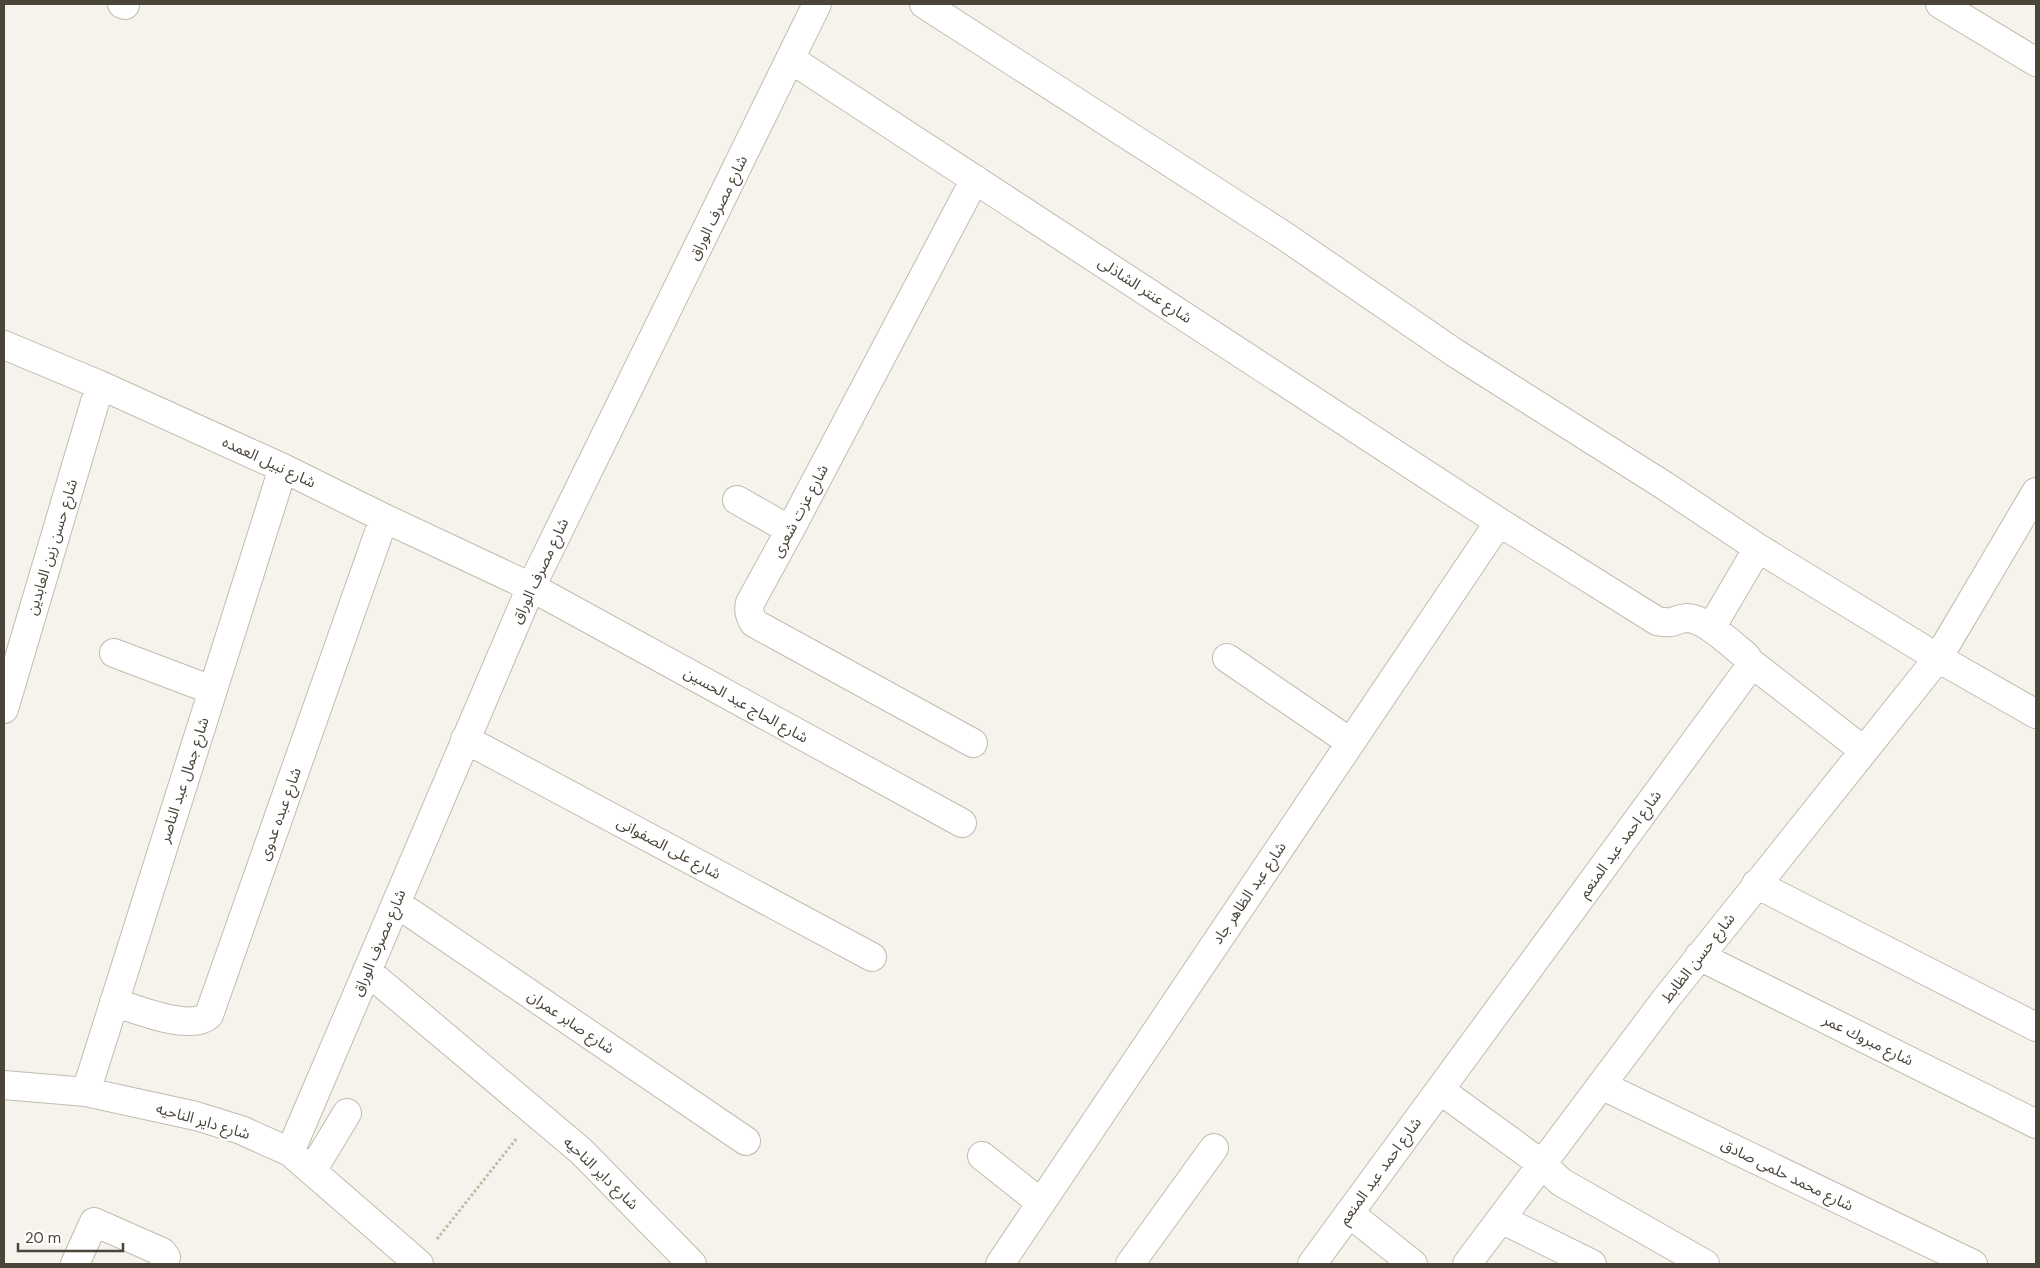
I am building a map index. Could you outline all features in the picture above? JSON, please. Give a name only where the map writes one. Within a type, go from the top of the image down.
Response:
[{"type":"street","name":"شارع مصرف الوراق","points":[[290,1152],[531,586],[818,4]]},
{"type":"street","points":[[924,4],[1286,237],[1455,353],[1665,486],[1758,548],[1938,658],[2036,714]]},
{"type":"street","points":[[1940,4],[2036,62]]},
{"type":"street","name":"شارع عنتر الشاذلى","points":[[792,60],[1499,522]]},
{"type":"street","name":"شارع عزت شعرى","points":[[973,743],[754,623],[750,616],[750,603],[975,179]]},
{"type":"street","name":"شارع نبيل العمده","points":[[4,345],[100,385],[283,468],[384,518],[531,586]]},
{"type":"street","name":"شارع حسن زين العابدين","points":[[4,709],[100,385]]},
{"type":"street","name":"شارع جمال عبد الناصر","points":[[86,1092],[283,468]]},
{"type":"street","name":"شارع حسن الظابط","points":[[1467,1264],[1699,956],[1862,750],[1938,658],[2036,492]]},
{"type":"street","points":[[737,500],[790,530]]},
{"type":"street","name":"شارع عبده عدوى","points":[[114,1002],[180,1021],[198,1021],[209,1015],[384,518]]},
{"type":"street","points":[[1499,522],[1657,620],[1669,624],[1685,618],[1695,619],[1711,628],[1746,656],[1750,662],[1862,750]]},
{"type":"street","name":"شارع عبد الظاهر جاد","points":[[1000,1264],[1499,522]]},
{"type":"street","points":[[1711,628],[1758,548]]},
{"type":"street","name":"شارع الحاج عبد الحسين","points":[[531,586],[962,823]]},
{"type":"street","points":[[114,653],[212,690]]},
{"type":"street","points":[[1227,658],[1350,742]]},
{"type":"street","name":"شارع احمد عبد المنعم","points":[[1312,1264],[1749,668],[1750,662]]},
{"type":"street","name":"شارع على الصفوانى","points":[[465,739],[872,957]]},
{"type":"street","points":[[1756,884],[2036,1027]]},
{"type":"street","name":"شارع صابر عمران","points":[[396,903],[746,1141]]},
{"type":"street","name":"شارع مبروك عمر","points":[[1699,956],[2036,1124]]},
{"type":"street","name":"شارع داير الناحيه","points":[[367,971],[581,1151],[692,1264]]},
{"type":"street","name":"شارع محمد حلمى صادق","points":[[1601,1085],[1973,1264]]},
{"type":"street","name":"شارع داير الناحيه","points":[[4,1086],[86,1092],[196,1116],[241,1130],[290,1152],[418,1264]]},
{"type":"street","points":[[1440,1090],[1542,1164],[1561,1182],[1705,1264]]},
{"type":"street","points":[[312,1171],[346,1113]]},
{"type":"street","points":[[1130,1264],[1214,1148]]},
{"type":"street","points":[[982,1156],[1041,1202]]},
{"type":"street","points":[[1349,1213],[1413,1264]]},
{"type":"street","points":[[1501,1220],[1592,1264]]},
{"type":"street","points":[[75,1264],[94,1222],[162,1252],[166,1257],[164,1264]]},
{"type":"path","points":[[418,1264],[537,1114]]}]
